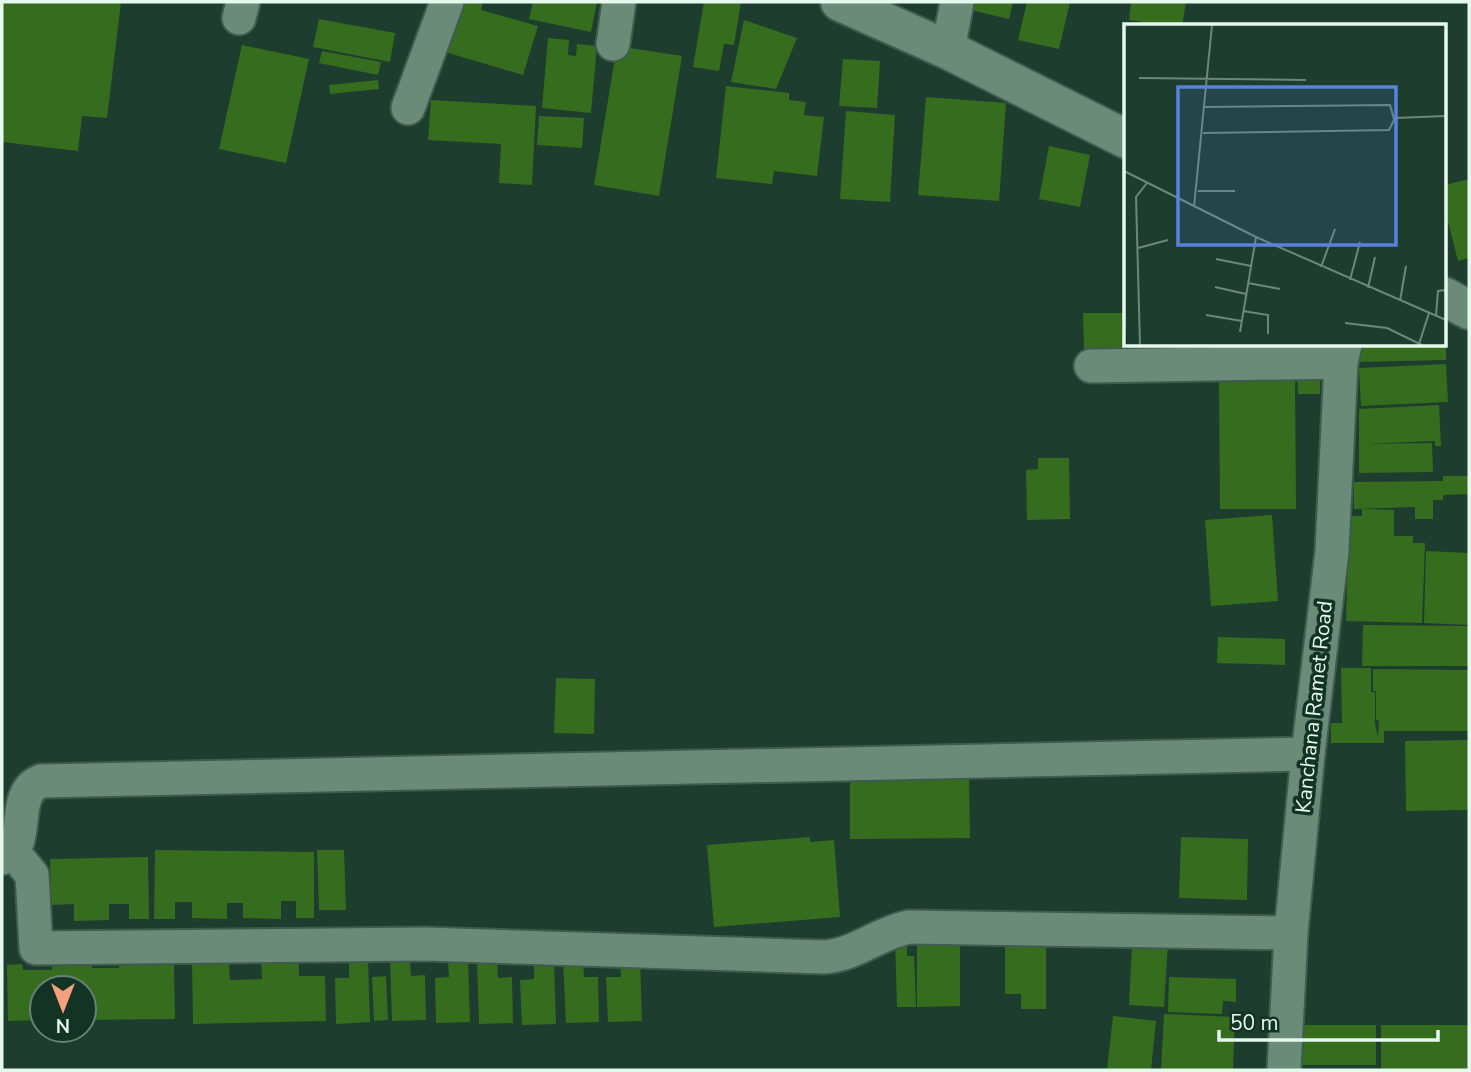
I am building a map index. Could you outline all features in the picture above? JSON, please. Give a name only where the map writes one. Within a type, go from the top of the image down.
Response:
[{"type":"street","points":[[408,108],[447,2]]},
{"type":"street","points":[[613,44],[619,2]]},
{"type":"street","points":[[840,2],[948,50],[1124,138]]},
{"type":"street","points":[[948,50],[957,2]]},
{"type":"street","points":[[1446,298],[1469,310]]},
{"type":"street","points":[[1091,366],[1343,354]]},
{"type":"street","name":"Kanchana Ramet Road","points":[[1284,1070],[1291,933],[1308,754],[1332,551],[1343,354]]},
{"type":"street","points":[[1291,933],[909,927],[886,933],[842,955],[824,957],[425,944],[36,948],[32,875],[7,855],[25,797],[34,784],[41,781],[1308,754]]},
{"type":"building","points":[[2,2],[121,2],[107,118],[82,116],[78,151],[2,142]]},
{"type":"building","points":[[457,2],[483,2],[481,10],[538,26],[523,75],[442,51]]},
{"type":"building","points":[[533,2],[597,2],[591,32],[529,19]]},
{"type":"building","points":[[704,2],[741,2],[734,45],[724,44],[719,71],[693,67]]},
{"type":"building","points":[[972,2],[1013,2],[1009,19],[970,10]]},
{"type":"building","points":[[1027,2],[1070,2],[1059,49],[1018,40]]},
{"type":"building","points":[[1131,2],[1186,2],[1182,24],[1142,24],[1129,20]]},
{"type":"building","points":[[319,19],[395,33],[390,62],[313,47]]},
{"type":"building","points":[[744,20],[797,38],[776,89],[731,82]]},
{"type":"building","points":[[548,38],[569,40],[568,55],[576,56],[577,44],[597,46],[591,113],[542,108]]},
{"type":"building","points":[[242,45],[309,59],[286,163],[219,149]]},
{"type":"building","points":[[617,46],[682,56],[659,196],[594,185]]},
{"type":"building","points":[[322,51],[381,62],[378,75],[319,63]]},
{"type":"building","points":[[843,59],[880,61],[877,108],[839,106]]},
{"type":"building","points":[[378,80],[379,89],[330,94],[329,85]]},
{"type":"building","points":[[726,86],[789,93],[789,100],[806,102],[804,115],[824,117],[817,176],[774,171],[772,184],[716,178]]},
{"type":"building","points":[[926,97],[1006,103],[999,201],[918,195]]},
{"type":"building","points":[[431,100],[536,106],[532,185],[499,183],[501,144],[428,140]]},
{"type":"building","points":[[846,111],[895,115],[890,202],[840,199]]},
{"type":"building","points":[[539,116],[584,118],[582,148],[537,145]]},
{"type":"building","points":[[1049,146],[1090,155],[1080,207],[1039,199]]},
{"type":"building","points":[[1469,179],[1469,258],[1458,261],[1446,214],[1446,185]]},
{"type":"building","points":[[1083,313],[1124,313],[1125,351],[1084,351]]},
{"type":"building","points":[[1355,346],[1446,346],[1446,360],[1356,362]]},
{"type":"building","points":[[1446,364],[1448,402],[1361,406],[1359,368]]},
{"type":"building","points":[[1297,373],[1320,373],[1320,394],[1298,394]]},
{"type":"building","points":[[1295,377],[1296,509],[1220,509],[1219,378]]},
{"type":"building","points":[[1439,405],[1441,446],[1435,446],[1435,441],[1363,444],[1432,443],[1433,472],[1359,473],[1359,409]]},
{"type":"building","points":[[1038,458],[1069,458],[1070,519],[1027,520],[1026,470],[1038,469]]},
{"type":"building","points":[[1443,476],[1469,476],[1469,494],[1443,495],[1443,500],[1433,500],[1433,519],[1415,519],[1415,507],[1354,509],[1354,482],[1443,481]]},
{"type":"building","points":[[1362,509],[1394,510],[1394,536],[1413,536],[1413,543],[1425,543],[1422,623],[1346,621],[1349,516],[1362,516]]},
{"type":"building","points":[[1272,515],[1278,601],[1211,606],[1205,520]]},
{"type":"building","points":[[1426,551],[1469,553],[1469,625],[1424,623]]},
{"type":"building","points":[[1363,625],[1469,626],[1469,666],[1362,666]]},
{"type":"building","points":[[1218,637],[1285,639],[1285,665],[1217,663]]},
{"type":"building","points":[[1341,668],[1371,668],[1371,692],[1375,692],[1375,724],[1378,737],[1379,720],[1376,720],[1376,691],[1373,691],[1373,669],[1469,670],[1469,731],[1384,731],[1384,743],[1331,743],[1331,723],[1342,723]]},
{"type":"building","points":[[556,678],[595,679],[594,734],[554,733]]},
{"type":"building","points":[[1469,740],[1469,810],[1406,811],[1405,741]]},
{"type":"building","points":[[969,773],[970,838],[850,839],[850,774]]},
{"type":"building","points":[[810,837],[810,842],[834,840],[840,917],[714,927],[707,845]]},
{"type":"building","points":[[1181,837],[1248,839],[1247,900],[1179,898]]},
{"type":"building","points":[[155,850],[314,852],[314,918],[296,918],[296,901],[281,901],[281,919],[243,918],[243,903],[227,903],[227,919],[192,918],[192,902],[175,902],[175,919],[154,919]]},
{"type":"building","points":[[317,850],[344,850],[346,910],[319,910]]},
{"type":"building","points":[[148,857],[149,919],[129,919],[129,904],[109,904],[109,920],[74,921],[74,904],[51,905],[50,859]]},
{"type":"building","points":[[917,936],[960,936],[960,1006],[917,1007]]},
{"type":"building","points":[[895,938],[907,938],[907,956],[914,956],[916,1007],[897,1007]]},
{"type":"building","points":[[1005,942],[1046,942],[1046,1009],[1021,1009],[1021,994],[1005,994]]},
{"type":"building","points":[[1147,942],[1168,943],[1164,1007],[1129,1005],[1132,947],[1147,948]]},
{"type":"building","points":[[163,959],[163,965],[174,965],[175,1019],[98,1020],[98,974],[28,974],[28,1020],[8,1021],[7,965],[22,964],[23,970],[52,970],[52,961],[92,961],[92,968],[119,968],[119,960]]},
{"type":"building","points":[[299,959],[299,976],[325,976],[326,1021],[193,1024],[192,962],[229,962],[230,980],[262,979],[261,960]]},
{"type":"building","points":[[390,959],[410,959],[411,976],[425,975],[426,1020],[392,1021]]},
{"type":"building","points":[[640,959],[642,1021],[608,1022],[606,977],[621,977],[620,960]]},
{"type":"building","points":[[368,960],[370,1022],[336,1024],[335,978],[349,978],[349,961]]},
{"type":"building","points":[[448,960],[468,960],[470,1022],[436,1023],[435,978],[449,977]]},
{"type":"building","points":[[583,960],[584,977],[598,977],[599,1022],[566,1023],[563,961]]},
{"type":"building","points":[[497,961],[498,978],[512,977],[513,1023],[479,1024],[477,962]]},
{"type":"building","points":[[534,962],[554,962],[556,1024],[522,1025],[520,980],[534,979]]},
{"type":"building","points":[[386,976],[388,1020],[374,1021],[372,977]]},
{"type":"building","points":[[1169,977],[1236,979],[1236,1002],[1223,1001],[1222,1014],[1168,1012]]},
{"type":"building","points":[[1164,1014],[1235,1017],[1233,1070],[1161,1070]]},
{"type":"building","points":[[1113,1016],[1156,1021],[1151,1070],[1107,1070]]},
{"type":"building","points":[[1300,1025],[1376,1025],[1376,1065],[1300,1065]]},
{"type":"building","points":[[1381,1025],[1469,1025],[1469,1070],[1381,1070]]}]
